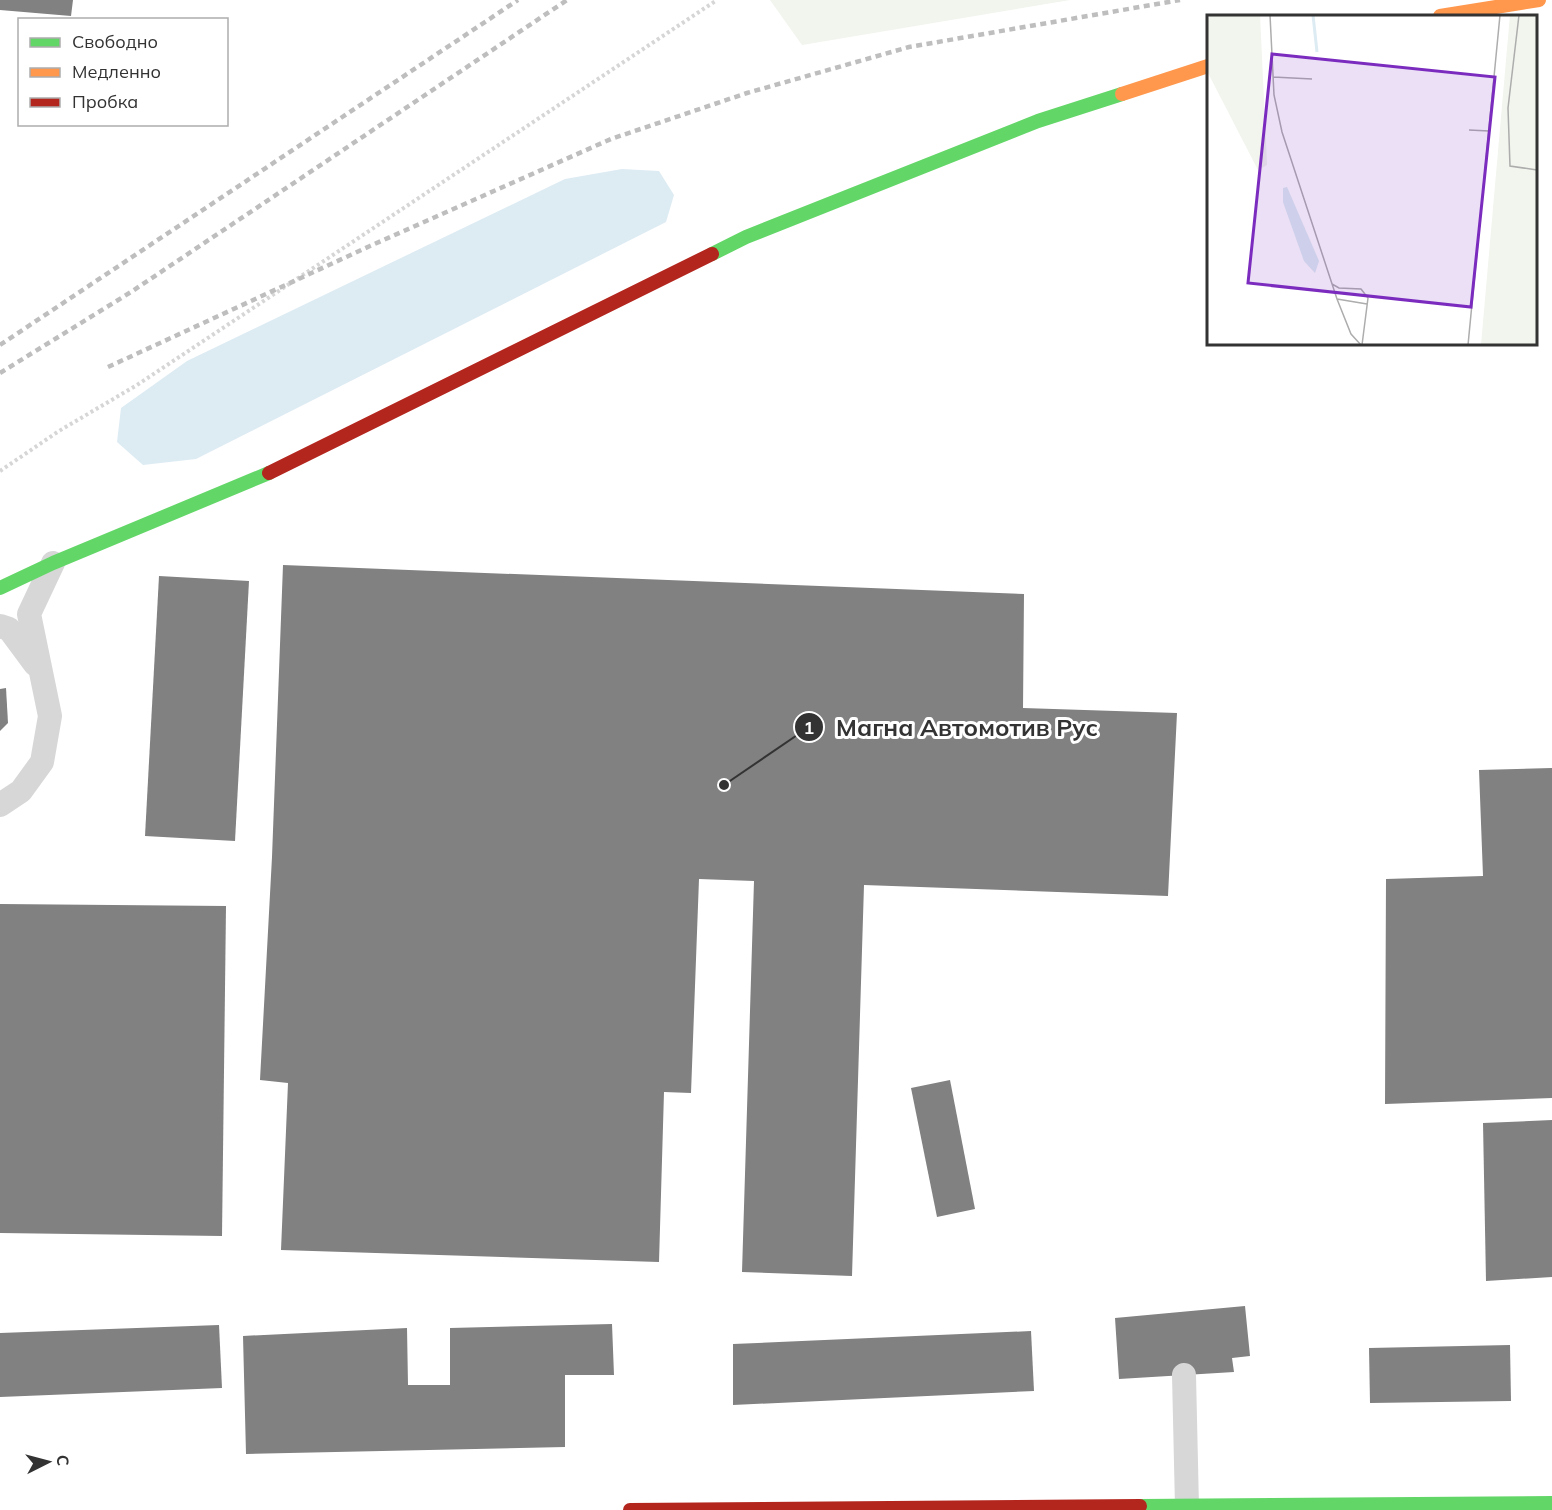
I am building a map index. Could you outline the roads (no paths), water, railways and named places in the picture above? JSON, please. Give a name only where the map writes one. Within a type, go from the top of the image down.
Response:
[{"type":"street","points":[[1446,15],[1539,0]]},
{"type":"street","points":[[0,588],[53,563],[280,468],[746,237],[1038,122],[1207,67]]},
{"type":"street","points":[[0,805],[21,791],[42,762],[50,716],[29,614],[53,563]]},
{"type":"street","points":[[0,626],[9,629],[40,671]]},
{"type":"street","points":[[1184,1375],[1187,1507]]},
{"type":"street","points":[[630,1510],[1552,1503]]},
{"type":"railway","points":[[0,345],[518,0]]},
{"type":"railway","points":[[0,373],[131,292],[567,0]]},
{"type":"railway","points":[[108,367],[370,246],[611,139],[747,93],[909,47],[1180,0]]},
{"type":"place","name":"Магна Автомотив Рус","points":[[724,785]]}]
